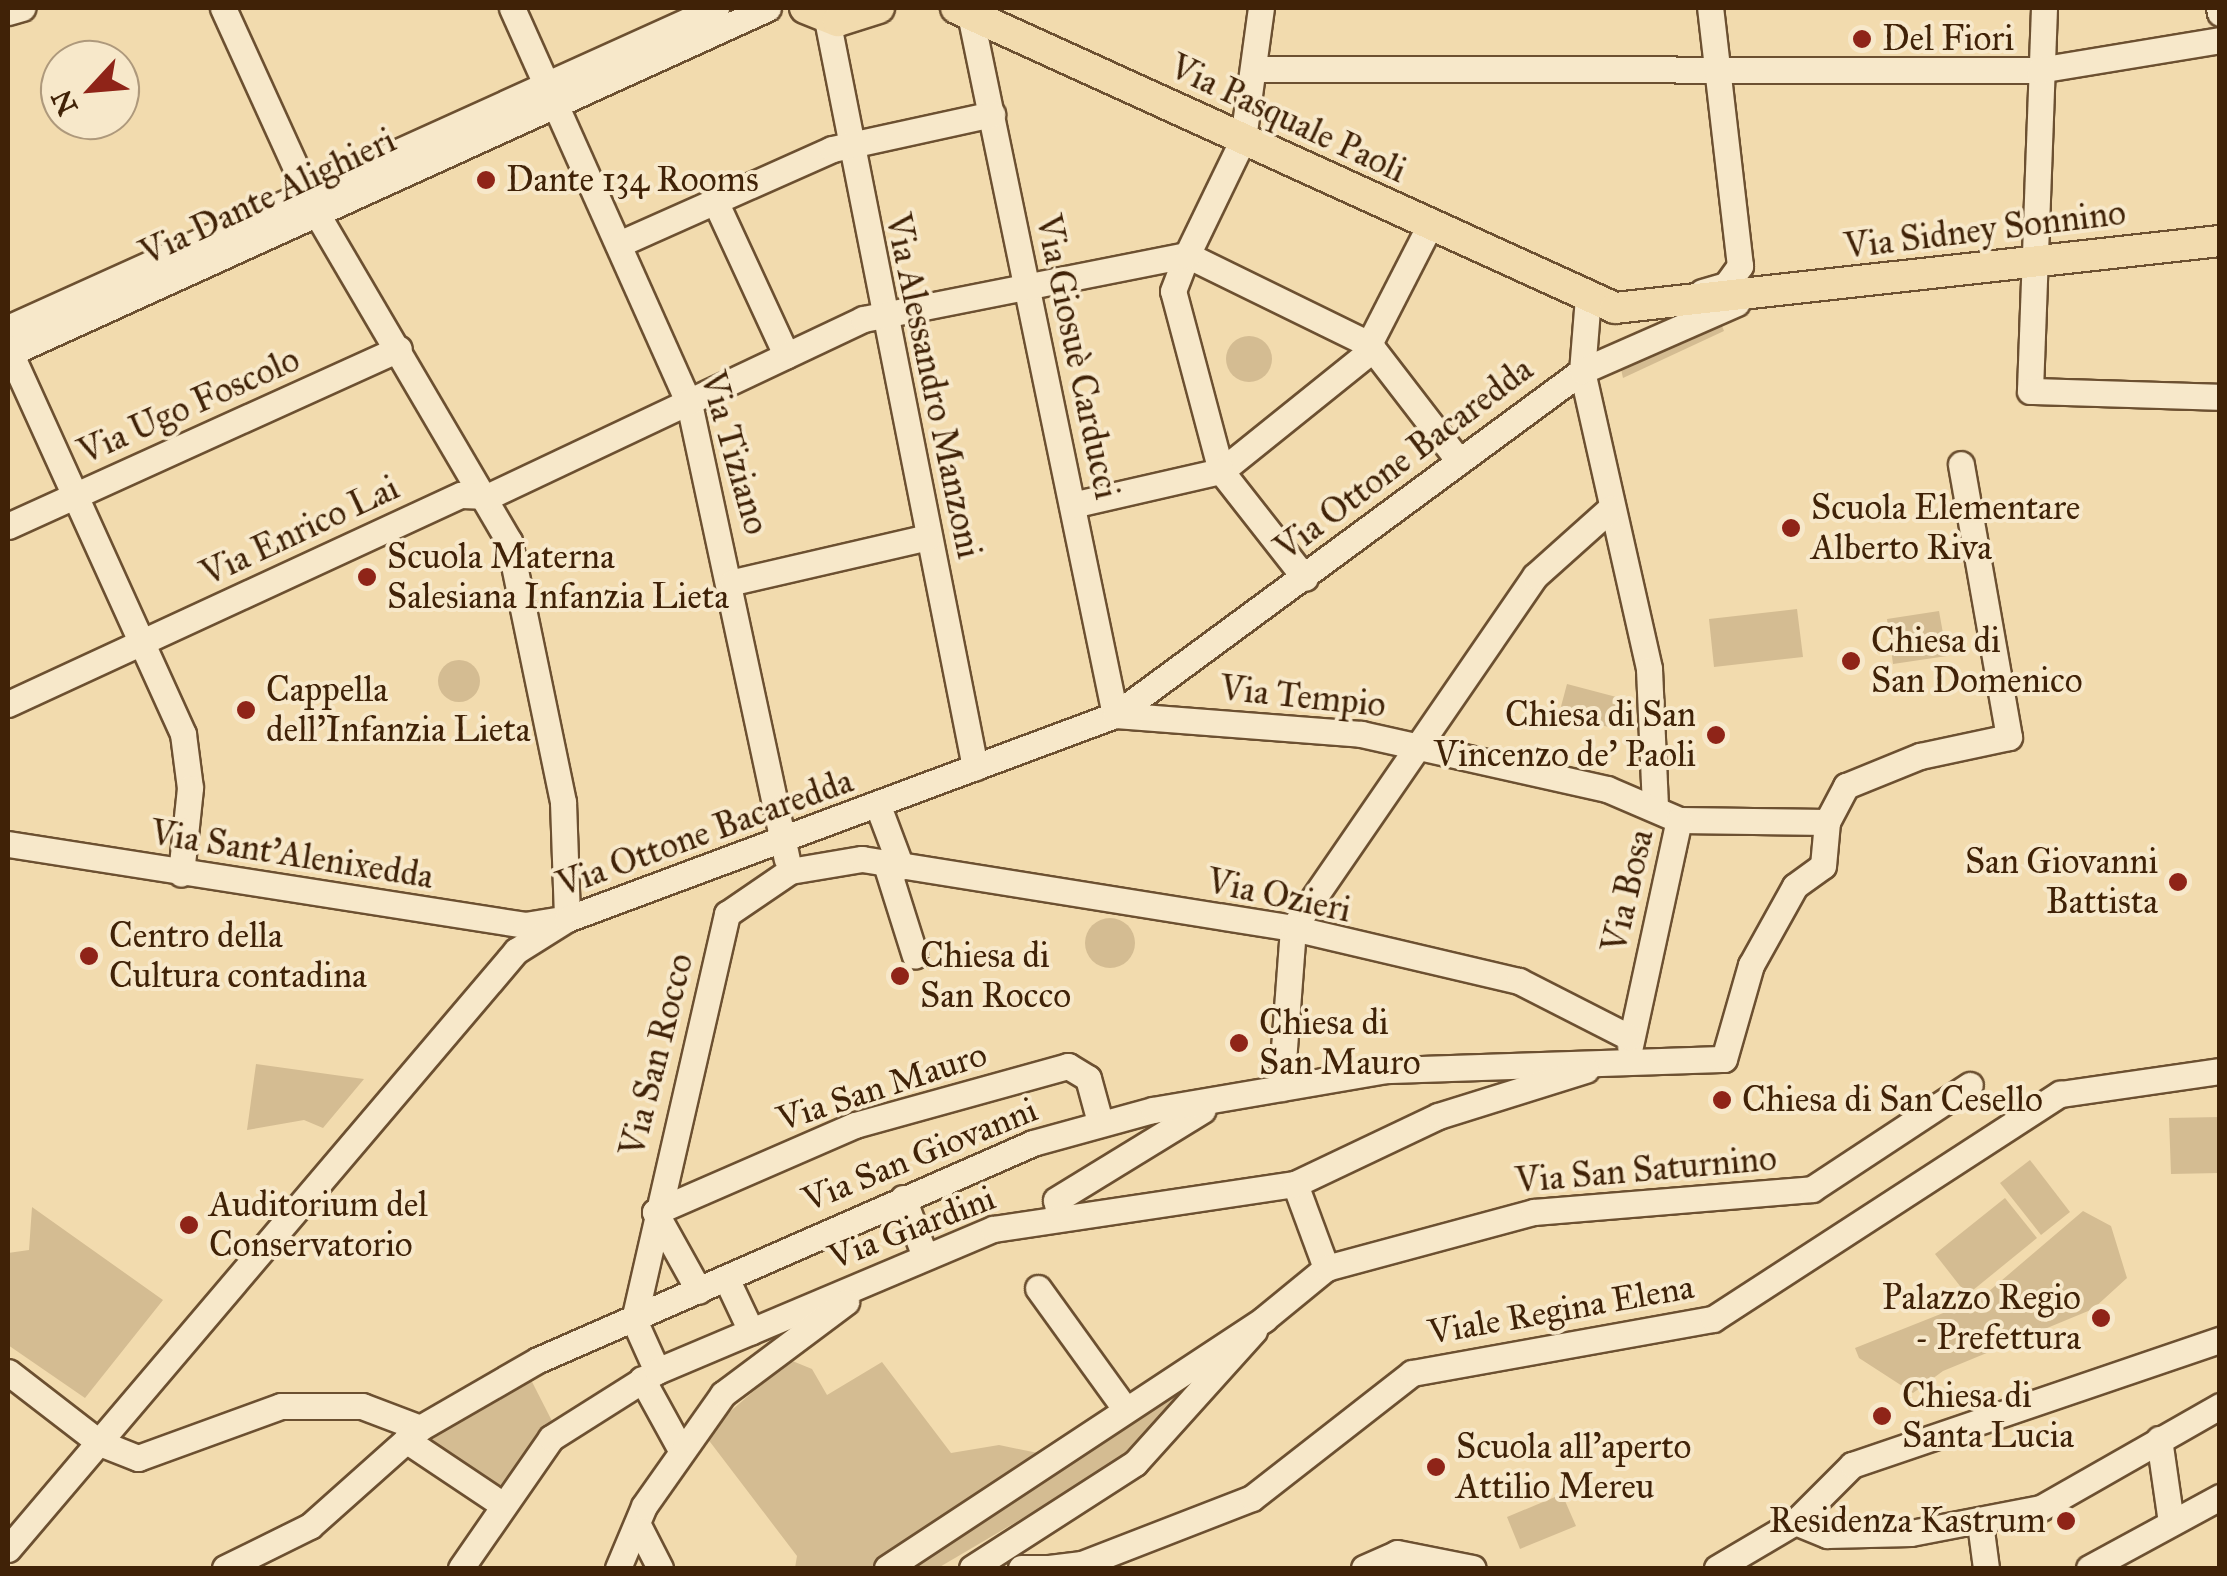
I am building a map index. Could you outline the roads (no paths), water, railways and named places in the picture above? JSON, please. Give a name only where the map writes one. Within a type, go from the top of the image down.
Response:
[{"type":"main road","points":[[816,13],[879,8]]},
{"type":"main road","name":"Via Pasquale Paoli","points":[[963,11],[1596,301]]},
{"type":"main road","name":"Via Sidney Sonnino","points":[[1596,301],[1760,294],[2220,241]]},
{"type":"street","points":[[8,12],[22,8]]},
{"type":"street","points":[[223,8],[313,204],[489,496],[517,566],[563,802],[567,918]]},
{"type":"street","name":"Via Tiziano","points":[[512,8],[689,403],[733,582],[790,871]]},
{"type":"street","name":"Via Dante Alighieri","points":[[8,346],[552,93],[716,8]]},
{"type":"street","name":"Via Dante Alighieri","points":[[552,93],[768,8]]},
{"type":"street","points":[[1261,8],[1256,70],[1242,139],[1173,292],[1221,472],[1305,578]]},
{"type":"street","points":[[1596,301],[1712,289],[1740,266],[1710,8]]},
{"type":"street","points":[[2044,8],[2030,391],[2220,398]]},
{"type":"street","name":"Via Giosuè Carducci","points":[[963,11],[992,114],[1115,715]]},
{"type":"street","name":"Via Alessandro Manzoni","points":[[816,13],[848,145],[975,767]]},
{"type":"street","points":[[1256,70],[1718,66],[2040,70],[2220,40]]},
{"type":"street","points":[[619,244],[848,145],[992,114]]},
{"type":"street","points":[[715,201],[786,355]]},
{"type":"street","points":[[1072,505],[1221,472],[1371,347],[1430,225]]},
{"type":"street","points":[[1187,255],[1371,347],[1459,461]]},
{"type":"street","name":"Via Enrico Lai","points":[[8,704],[462,494],[489,496],[786,355],[880,315],[1025,283],[1187,255]]},
{"type":"street","name":"Via Ottone Bacaredda","points":[[8,1549],[96,1439],[485,979],[567,918],[784,842],[1115,715],[1582,371],[1760,294]]},
{"type":"street","name":"Via Bosa","points":[[1596,301],[1582,371],[1649,669],[1655,806],[1680,820],[1628,1037],[1634,1066]]},
{"type":"street","points":[[8,346],[189,752],[181,874]]},
{"type":"street","name":"Via Ugo Foscolo","points":[[8,526],[399,349]]},
{"type":"street","points":[[1680,820],[1827,822],[1846,786],[1891,765],[2008,736],[1961,464]]},
{"type":"street","points":[[1281,1088],[1293,928],[1534,576],[1611,508]]},
{"type":"street","points":[[733,582],[928,537]]},
{"type":"street","name":"Via Tempio","points":[[1115,715],[1419,747],[1655,806]]},
{"type":"street","points":[[878,806],[915,956]]},
{"type":"street","name":"Via San Giovanni","points":[[242,1565],[310,1526],[413,1434],[585,1336],[634,1320],[903,1198],[1100,1122],[1212,1105],[1281,1088],[1486,1062],[1586,1070],[1724,1059],[1751,965],[1795,886],[1823,866],[1827,822]]},
{"type":"street","name":"Via Sant'Alenixedda","points":[[8,844],[525,925],[567,918]]},
{"type":"street","name":"Via Ozieri","points":[[790,871],[838,859],[893,865],[1293,928],[1519,981],[1628,1037]]},
{"type":"street","name":"Via San Rocco","points":[[634,1320],[654,1212],[727,914],[790,871]]},
{"type":"street","name":"Via San Mauro","points":[[654,1212],[855,1124],[1068,1066],[1088,1078],[1100,1122]]},
{"type":"street","name":"Via Giardini","points":[[461,1568],[500,1503],[551,1438],[650,1375],[751,1330],[993,1229],[1295,1184],[1438,1116],[1586,1070]]},
{"type":"street","name":"Viale Regina Elena","points":[[1030,1564],[1079,1566],[1252,1498],[1412,1373],[1712,1319],[2038,1104],[2106,1081],[2220,1071]]},
{"type":"street","name":"Via San Saturnino","points":[[886,1568],[1123,1406],[1264,1319],[1326,1268],[1534,1212],[1812,1189],[1970,1085]]},
{"type":"street","points":[[1060,1217],[1056,1200],[1212,1105]]},
{"type":"street","points":[[1295,1184],[1326,1268]]},
{"type":"street","points":[[903,1198],[921,1246]]},
{"type":"street","name":"Via San Rocco","points":[[654,1212],[698,1291]]},
{"type":"street","points":[[618,1568],[681,1450],[723,1394],[877,1277]]},
{"type":"street","points":[[726,1278],[751,1330]]},
{"type":"street","points":[[1038,1288],[1123,1406]]},
{"type":"street","name":"Via San Saturnino","points":[[972,1568],[1030,1564],[1158,1444],[1264,1319]]},
{"type":"street","points":[[634,1320],[650,1375],[681,1450]]},
{"type":"street","points":[[1717,1568],[1796,1522],[1832,1476],[2220,1340]]},
{"type":"street","points":[[8,1372],[96,1439],[138,1458],[281,1406],[333,1401],[413,1434],[500,1503]]},
{"type":"street","points":[[1796,1522],[1854,1536],[1980,1523],[2041,1508],[2220,1406]]},
{"type":"street","points":[[2159,1439],[2172,1522]]},
{"type":"street","points":[[2089,1568],[2220,1497]]},
{"type":"street","points":[[1980,1523],[1986,1568]]},
{"type":"street","points":[[640,1529],[660,1568]]},
{"type":"street","points":[[1364,1568],[1397,1553],[1472,1568]]},
{"type":"place","name":"Del Fiori","points":[[1862,39]]},
{"type":"place","name":"Dante 134 Rooms","points":[[486,180]]},
{"type":"place","name":"Scuola Elementare Alberto Riva","points":[[1791,528]]},
{"type":"place","name":"Scuola Materna Salesiana Infanzia Lieta","points":[[367,577]]},
{"type":"place","name":"Chiesa di San Domenico","points":[[1851,661]]},
{"type":"place","name":"Cappella dell'Infanzia Lieta","points":[[246,710]]},
{"type":"place","name":"Chiesa di San Vincenzo de' Paoli","points":[[1716,735]]},
{"type":"place","name":"San Giovanni Battista","points":[[2178,882]]},
{"type":"place","name":"Centro della Cultura contadina","points":[[89,956]]},
{"type":"place","name":"Chiesa di San Rocco","points":[[900,976]]},
{"type":"place","name":"Chiesa di San Mauro","points":[[1239,1043]]},
{"type":"place","name":"Chiesa di San Cesello","points":[[1722,1100]]},
{"type":"place","name":"Auditorium del Conservatorio","points":[[189,1225]]},
{"type":"place","name":"Palazzo Regio - Prefettura","points":[[2101,1318]]},
{"type":"place","name":"Chiesa di Santa Lucia","points":[[1882,1416]]},
{"type":"place","name":"Scuola all'aperto Attilio Mereu","points":[[1436,1467]]},
{"type":"place","name":"Residenza Kastrum","points":[[2066,1521]]}]
